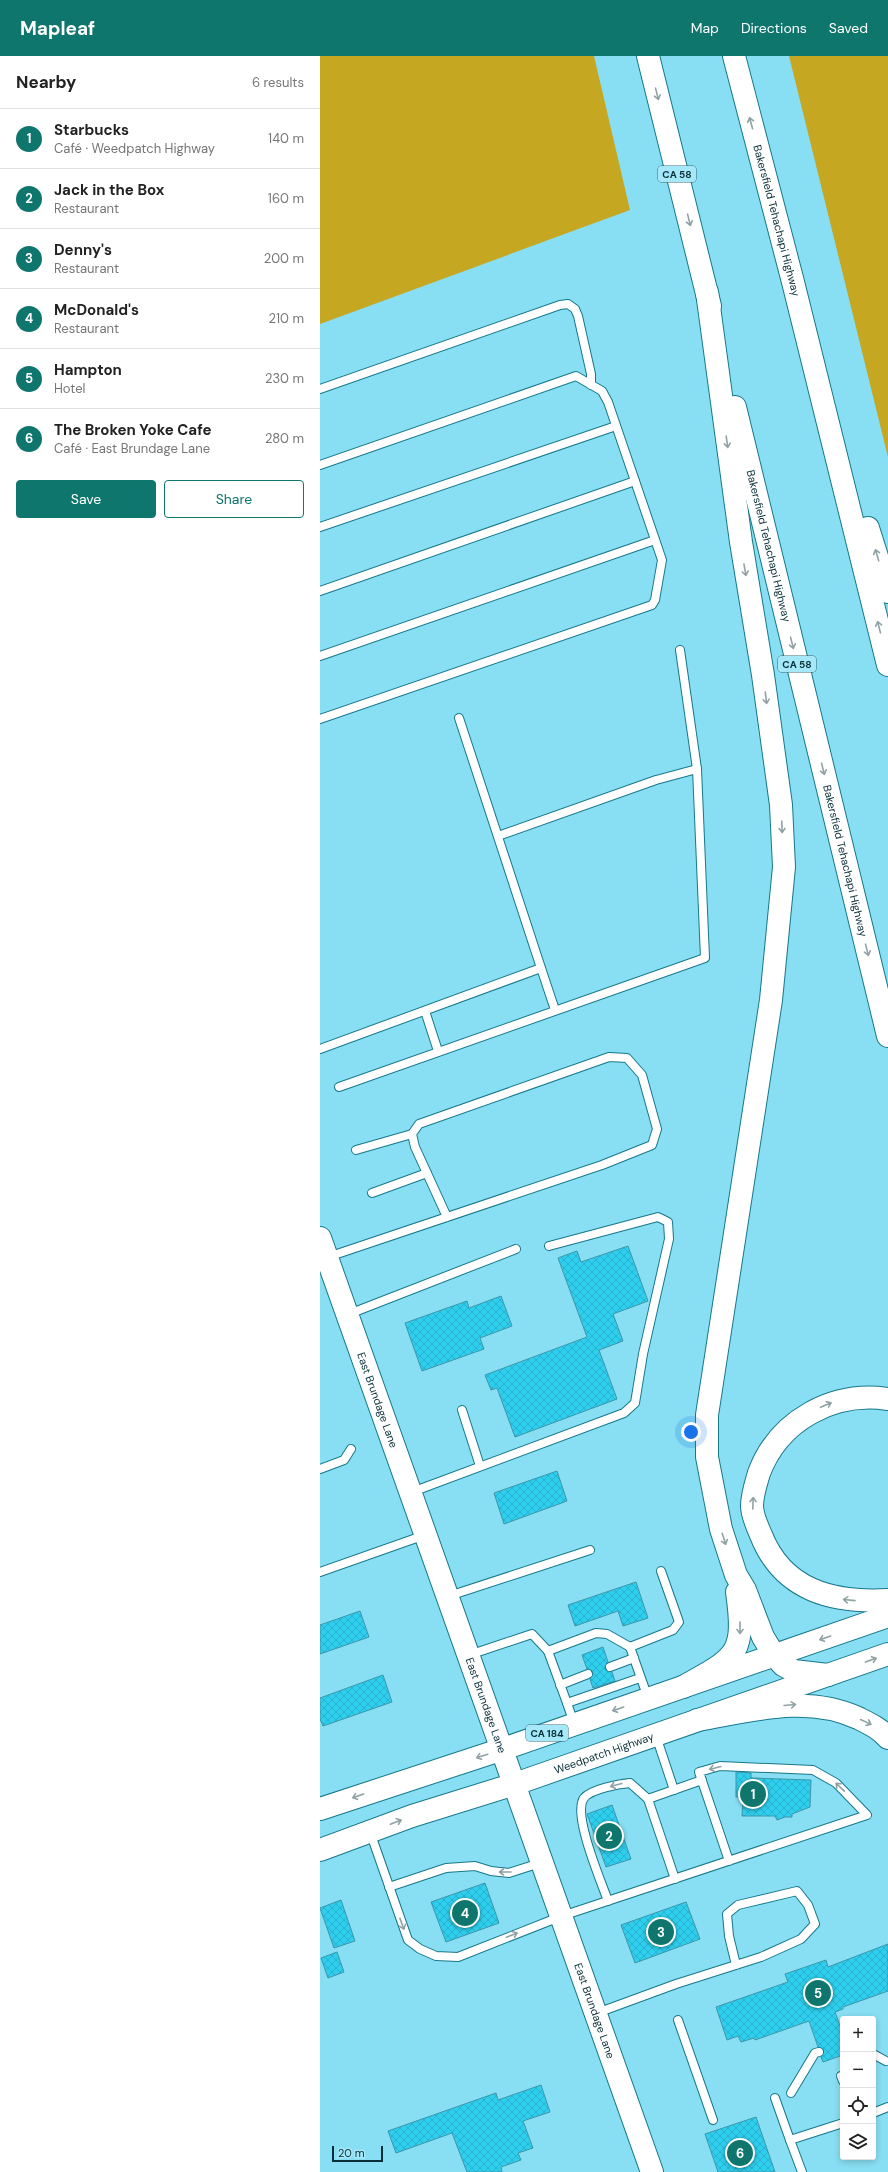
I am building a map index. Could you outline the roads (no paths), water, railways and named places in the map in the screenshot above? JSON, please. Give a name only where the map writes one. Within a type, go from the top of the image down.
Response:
[{"type":"main road","name":"Bakersfield Tehachapi Highway","points":[[648,56],[888,1036]]},
{"type":"main road","name":"Bakersfield Tehachapi Highway","points":[[734,56],[793,282],[888,665]]},
{"type":"main road","points":[[793,282],[888,592]]},
{"type":"main road","points":[[707,292],[741,542],[763,675],[781,805],[784,867],[771,1000],[708,1415],[706,1457],[720,1529],[736,1575],[745,1590],[763,1637],[774,1655],[783,1665],[794,1671],[828,1675]]},
{"type":"main road","name":"East Brundage Lane","points":[[323,1248],[503,1749],[652,2172]]},
{"type":"main road","points":[[888,1399],[874,1397],[853,1398],[832,1403],[811,1412],[793,1424],[776,1442],[764,1461],[755,1484],[752,1506],[755,1521],[772,1557],[795,1581],[822,1595],[835,1598],[854,1600],[888,1600]]},
{"type":"main road","points":[[683,1687],[730,1659],[738,1646],[741,1632],[736,1575]]},
{"type":"main road","name":"CA 184","points":[[320,1809],[503,1749],[888,1616]]},
{"type":"main road","name":"Weedpatch Highway","points":[[320,1850],[412,1816],[515,1784],[888,1654]]},
{"type":"main road","points":[[696,1720],[795,1704],[841,1710],[879,1728],[888,1738]]},
{"type":"lane","points":[[320,389],[560,305],[568,304],[575,309],[578,316],[591,374],[591,385]]},
{"type":"lane","points":[[320,465],[576,376],[602,391],[608,402],[662,560],[655,600],[652,605],[320,719]]},
{"type":"lane","points":[[320,527],[616,426]]},
{"type":"lane","points":[[320,592],[635,481]]},
{"type":"lane","points":[[320,656],[655,540]]},
{"type":"lane","points":[[338,1087],[705,958],[697,769],[680,650]]},
{"type":"lane","points":[[459,718],[555,1010]]},
{"type":"lane","points":[[498,836],[656,780],[697,769]]},
{"type":"lane","points":[[320,1049],[541,968]]},
{"type":"lane","points":[[425,1011],[438,1051]]},
{"type":"lane","points":[[323,1248],[447,1217],[602,1165],[652,1145],[657,1129],[642,1075],[627,1058],[609,1057],[418,1124],[412,1134],[415,1148],[447,1217]]},
{"type":"lane","points":[[356,1150],[412,1134]]},
{"type":"lane","points":[[372,1193],[427,1173]]},
{"type":"lane","points":[[411,1492],[624,1413],[635,1403],[643,1354],[669,1239],[668,1222],[658,1217],[550,1246]]},
{"type":"lane","points":[[347,1314],[516,1249]]},
{"type":"lane","points":[[462,1410],[480,1466]]},
{"type":"lane","points":[[320,1469],[344,1460],[351,1449]]},
{"type":"lane","points":[[320,1572],[426,1534]]},
{"type":"lane","points":[[448,1596],[590,1550]]},
{"type":"lane","points":[[630,1647],[672,1630],[679,1622],[661,1571]]},
{"type":"lane","points":[[548,1650],[596,1633],[607,1634],[630,1647],[648,1699]]},
{"type":"lane","points":[[469,1655],[532,1634],[548,1650],[574,1724]]},
{"type":"lane","points":[[610,1667],[634,1658]]},
{"type":"lane","points":[[560,1685],[588,1674]]},
{"type":"lane","points":[[567,1703],[640,1678]]},
{"type":"lane","points":[[655,1734],[674,1790]]},
{"type":"lane","points":[[370,1832],[408,1940],[436,1956],[458,1957],[562,1916],[867,1815],[836,1783],[813,1770],[720,1766],[674,1790],[648,1799]]},
{"type":"lane","points":[[700,1776],[728,1861]]},
{"type":"lane","points":[[608,1901],[584,1832],[580,1812],[581,1802],[585,1796],[600,1790],[630,1783],[648,1799],[675,1878]]},
{"type":"lane","points":[[389,1887],[446,1868],[475,1866],[491,1871],[509,1873],[543,1862]]},
{"type":"lane","points":[[596,2014],[761,1957],[801,1939],[815,1924],[808,1905],[797,1891],[738,1905],[727,1914],[729,1936],[736,1965]]},
{"type":"lane","points":[[678,2020],[713,2120]]},
{"type":"lane","points":[[791,2093],[815,2053],[819,2052]]},
{"type":"lane","points":[[876,2056],[886,2061]]},
{"type":"lane","points":[[775,2098],[802,2172]]},
{"type":"lane","points":[[876,2111],[888,2108]]},
{"type":"lane","points":[[790,2140],[840,2124]]},
{"type":"place","name":"Starbucks","points":[[753,1794]]},
{"type":"place","name":"Jack in the Box","points":[[609,1836]]},
{"type":"place","name":"McDonald's","points":[[465,1913]]},
{"type":"place","name":"Denny's","points":[[661,1932]]},
{"type":"place","name":"Hampton","points":[[818,1993]]},
{"type":"place","name":"The Broken Yoke Cafe","points":[[740,2153]]}]
